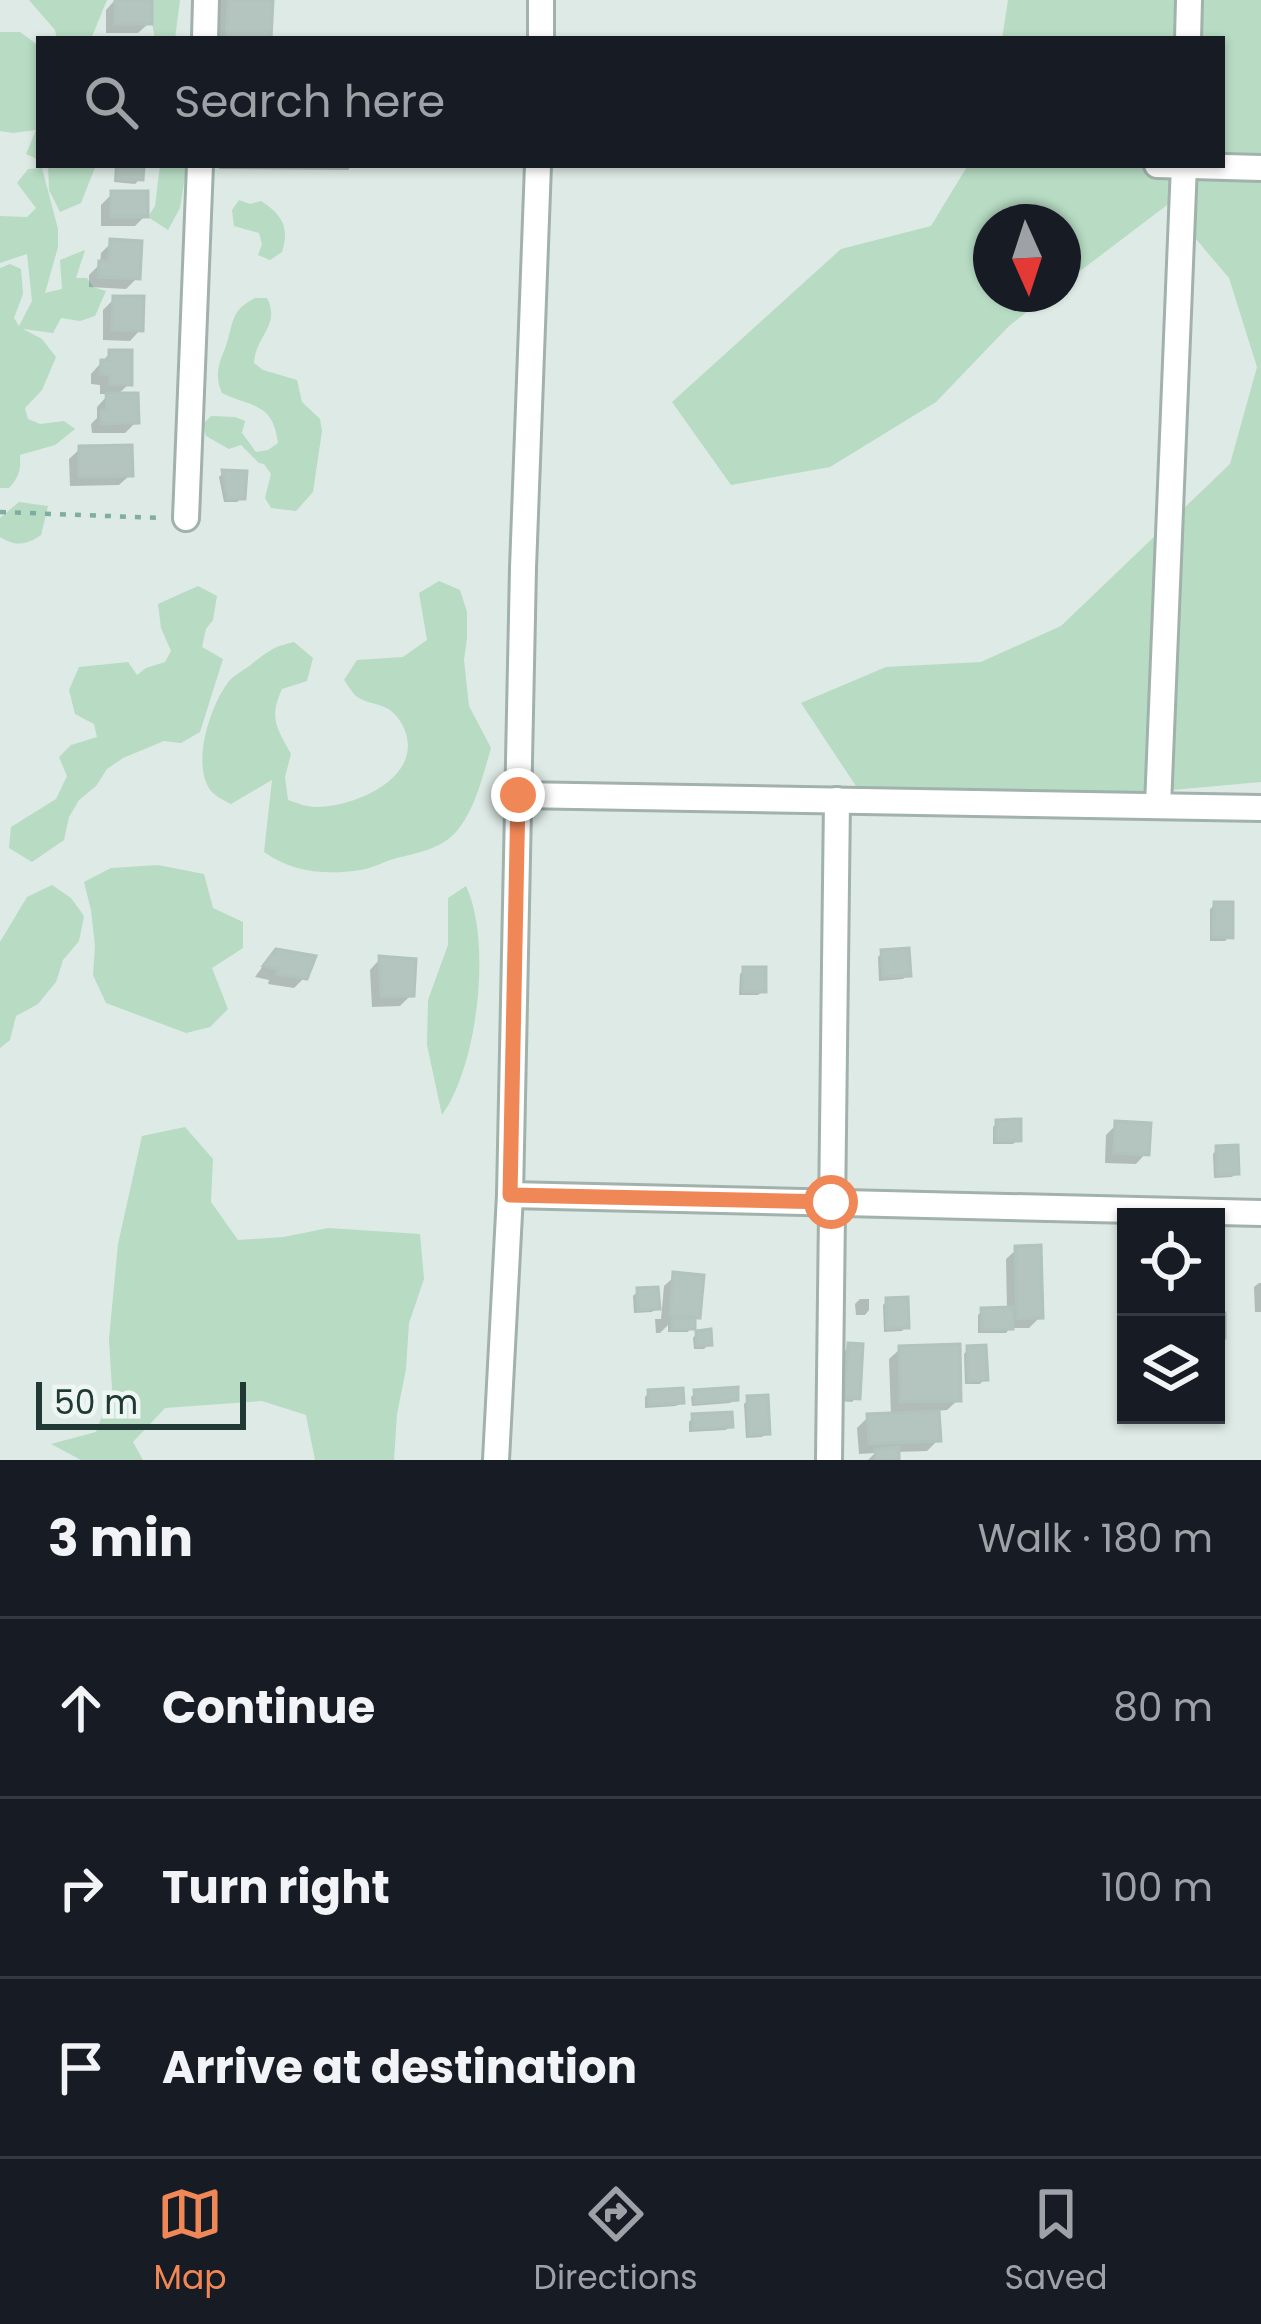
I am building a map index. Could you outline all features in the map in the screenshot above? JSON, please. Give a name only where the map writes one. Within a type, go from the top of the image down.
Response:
[{"type":"street","points":[[205,36],[206,0]]},
{"type":"street","points":[[541,0],[541,36]]},
{"type":"street","points":[[1188,36],[1189,0]]},
{"type":"street","points":[[1225,167],[1261,168]]},
{"type":"street","points":[[186,518],[200,168]]},
{"type":"street","points":[[496,1460],[510,1195],[523,568],[538,168]]},
{"type":"street","points":[[1158,806],[1184,168]]},
{"type":"street","points":[[518,795],[1261,808]]},
{"type":"street","points":[[829,1460],[837,800]]},
{"type":"street","points":[[510,1195],[1261,1213]]},
{"type":"path","points":[[0,512],[186,518]]},
{"type":"green space","points":[[29,0],[107,0],[92,36],[56,36]]},
{"type":"green space","points":[[140,0],[180,0],[175,36],[154,36]]},
{"type":"green space","points":[[1008,0],[1261,0],[1261,782],[970,808],[856,786],[801,703],[886,667],[981,662],[1061,626],[1230,464],[1257,367],[1229,278],[1167,205],[1081,270],[1081,204],[973,204],[973,312],[1027,312],[936,402],[830,467],[731,485],[672,402],[841,249],[931,226],[966,168],[1225,168],[1225,36],[1002,36]]},
{"type":"green space","points":[[0,32],[20,32],[36,44],[36,130],[0,131]]},
{"type":"green space","points":[[36,130],[36,159],[26,154]]},
{"type":"green space","points":[[42,168],[58,229],[45,293],[62,289],[60,260],[85,250],[76,278],[87,278],[93,287],[106,291],[95,316],[80,321],[61,318],[53,333],[23,329],[42,339],[56,357],[42,390],[25,408],[28,419],[40,424],[64,421],[75,429],[55,445],[20,455],[15,480],[9,488],[0,488],[0,268],[10,264],[21,269],[23,294],[14,318],[19,326],[32,301],[27,254],[0,263],[0,216],[27,217],[36,208],[17,183],[28,169]]},
{"type":"green space","points":[[48,168],[95,168],[81,203],[60,212],[49,190]]},
{"type":"green space","points":[[160,168],[187,168],[180,208],[168,230],[148,217],[155,206]]},
{"type":"green space","points":[[239,200],[261,201],[282,222],[282,252],[270,260],[258,255],[259,233],[234,226],[232,210]]},
{"type":"green space","points":[[255,298],[267,298],[271,316],[254,363],[297,380],[302,402],[320,419],[313,492],[296,511],[271,508],[265,498],[271,474],[264,464],[241,445],[229,449],[206,436],[203,424],[211,416],[235,417],[245,421],[242,433],[256,452],[278,443],[266,413],[222,393],[218,380],[234,318]]},
{"type":"green space","points":[[19,502],[48,506],[41,535],[21,544],[0,537],[0,518]]},
{"type":"green space","points":[[439,581],[460,590],[467,612],[464,660],[469,706],[491,748],[468,814],[442,843],[365,869],[310,871],[275,859],[264,852],[272,780],[231,804],[213,793],[204,777],[206,732],[223,690],[268,652],[294,642],[313,658],[307,681],[282,689],[276,708],[278,729],[291,754],[285,777],[288,800],[305,806],[333,806],[368,794],[397,773],[408,742],[397,716],[361,699],[344,680],[357,660],[403,657],[427,640],[419,593]]},
{"type":"green space","points":[[198,586],[217,596],[202,647],[223,659],[200,732],[181,743],[164,741],[107,769],[79,800],[64,840],[32,862],[9,848],[11,827],[56,799],[67,776],[59,757],[71,745],[97,737],[94,724],[75,714],[69,690],[79,667],[128,662],[137,675],[165,662],[171,651],[158,604]]},
{"type":"green space","points":[[158,865],[204,874],[213,908],[243,922],[243,948],[212,968],[228,1009],[210,1027],[186,1033],[106,1003],[93,975],[95,946],[84,882],[111,868]]},
{"type":"green space","points":[[52,885],[71,898],[84,916],[79,941],[38,1004],[16,1016],[10,1040],[0,1048],[0,942],[27,897]]},
{"type":"green space","points":[[466,886],[478,938],[477,1002],[465,1066],[442,1115],[427,1045],[428,1000],[448,945],[448,898]]},
{"type":"green space","points":[[185,1127],[213,1159],[211,1202],[238,1240],[328,1228],[420,1234],[424,1279],[409,1323],[394,1460],[315,1460],[306,1415],[262,1401],[165,1408],[133,1442],[143,1460],[81,1460],[51,1444],[96,1432],[112,1389],[109,1339],[118,1244],[142,1136]]},
{"type":"building","points":[[115,0],[152,0],[152,24],[115,24]]},
{"type":"building","points":[[228,0],[273,0],[271,36],[226,36]]},
{"type":"building","points":[[118,168],[144,168],[143,180],[117,179]]},
{"type":"building","points":[[111,191],[148,191],[148,217],[111,217]]},
{"type":"building","points":[[110,239],[142,241],[140,279],[98,277],[99,261],[109,261]]},
{"type":"building","points":[[113,296],[144,296],[143,331],[112,330]]},
{"type":"building","points":[[109,350],[132,350],[132,385],[109,385],[110,375],[100,374],[101,360],[109,360]]},
{"type":"building","points":[[106,393],[138,393],[139,423],[101,424],[101,410],[107,410]]},
{"type":"building","points":[[132,445],[133,476],[79,477],[79,446]]},
{"type":"building","points":[[222,470],[247,471],[245,499],[228,499]]},
{"type":"building","points":[[1214,902],[1233,902],[1233,938],[1213,937]]},
{"type":"building","points":[[909,948],[911,976],[883,977],[881,950]]},
{"type":"building","points":[[276,949],[316,956],[307,979],[277,974],[278,969],[263,966]]},
{"type":"building","points":[[379,956],[416,959],[414,996],[381,997]]},
{"type":"building","points":[[743,967],[766,967],[766,992],[743,992]]},
{"type":"building","points":[[1021,1119],[1021,1141],[996,1141],[996,1120]]},
{"type":"building","points":[[1115,1121],[1151,1123],[1149,1155],[1114,1153]]},
{"type":"building","points":[[1238,1145],[1239,1174],[1217,1175],[1216,1146]]},
{"type":"building","points":[[1041,1245],[1043,1318],[1017,1319],[1015,1246]]},
{"type":"building","points":[[673,1272],[704,1275],[700,1318],[670,1315]]},
{"type":"building","points":[[658,1287],[660,1309],[638,1310],[637,1288]]},
{"type":"building","points":[[908,1297],[909,1328],[887,1328],[886,1298]]},
{"type":"building","points":[[1013,1307],[1013,1329],[982,1330],[981,1308]]},
{"type":"building","points":[[695,1318],[695,1329],[672,1329],[672,1319]]},
{"type":"building","points":[[711,1329],[712,1345],[697,1346],[696,1331]]},
{"type":"building","points":[[848,1343],[863,1344],[860,1399],[844,1398]]},
{"type":"building","points":[[960,1344],[961,1401],[900,1402],[899,1346]]},
{"type":"building","points":[[986,1345],[988,1380],[968,1381],[967,1346]]},
{"type":"building","points":[[738,1387],[738,1400],[695,1403],[694,1390]]},
{"type":"building","points":[[683,1388],[684,1403],[649,1405],[648,1390]]},
{"type":"building","points":[[768,1395],[770,1434],[749,1435],[747,1396]]},
{"type":"building","points":[[939,1411],[941,1441],[869,1444],[867,1414]]},
{"type":"building","points":[[732,1412],[733,1427],[693,1429],[692,1414]]},
{"type":"building","points":[[899,1447],[899,1460],[876,1460],[875,1449]]},
{"type":"route","points":[[518,795],[510,1195],[831,1202]]}]
